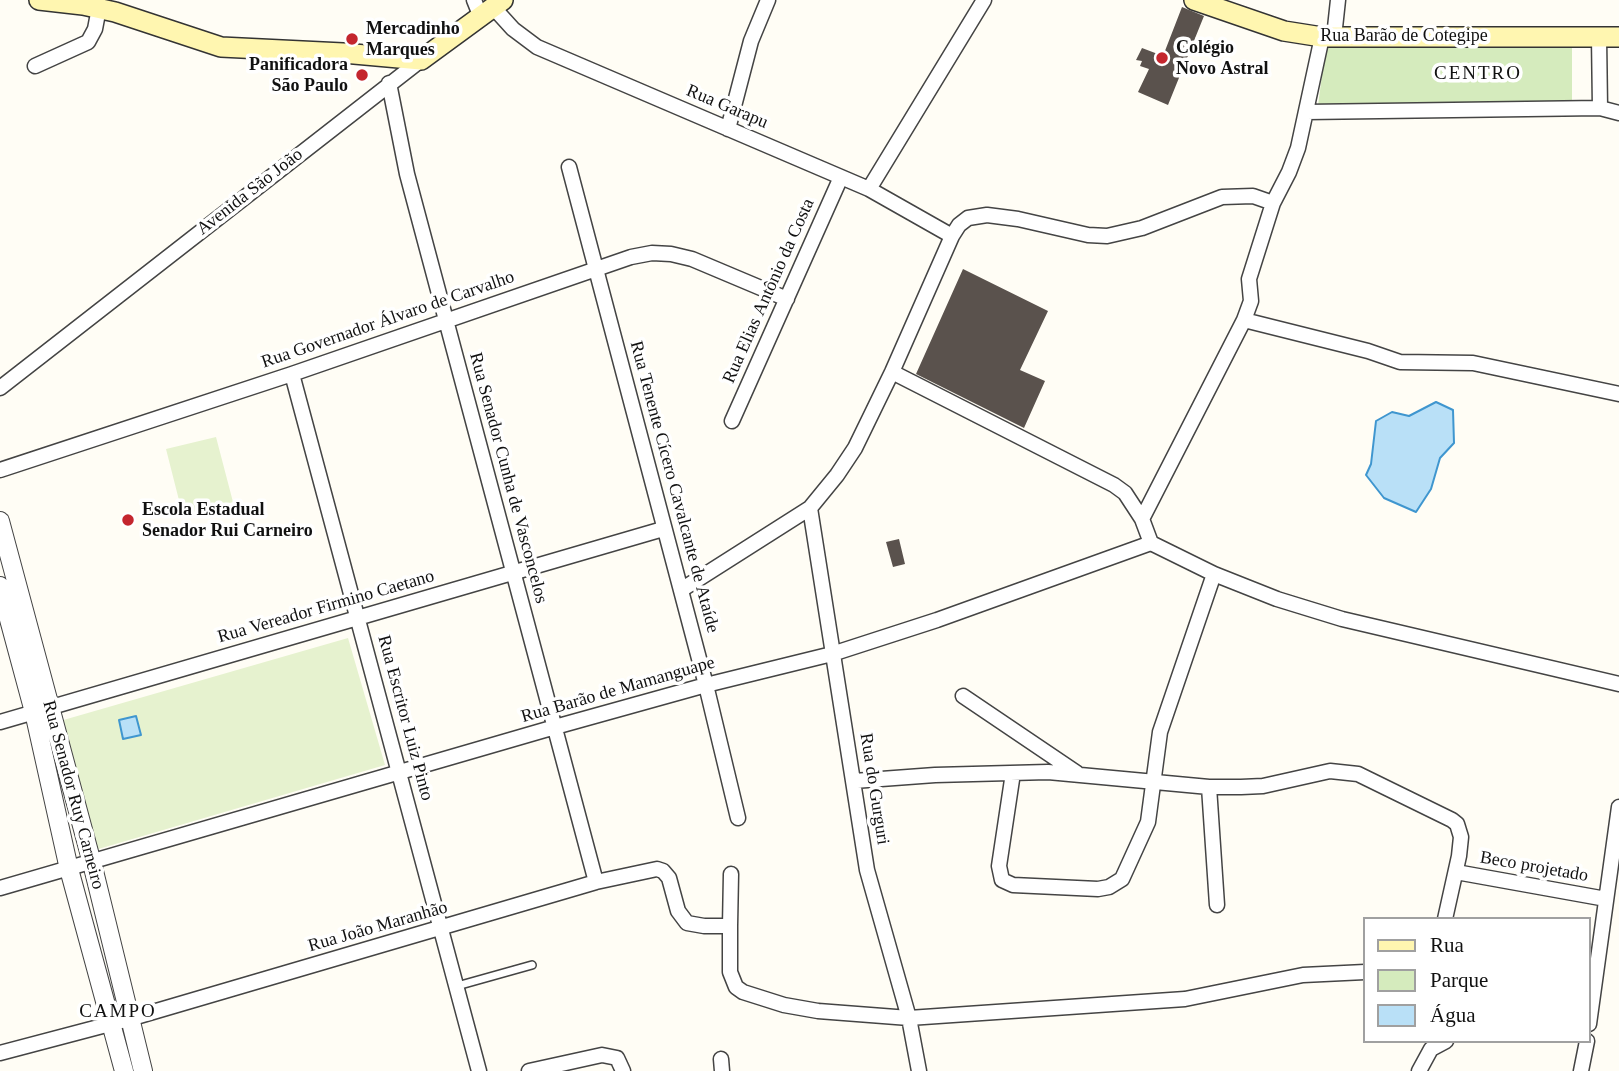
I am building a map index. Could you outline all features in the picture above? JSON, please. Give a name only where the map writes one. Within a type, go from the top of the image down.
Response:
[{"type":"main road","points":[[39,0],[100,8],[221,47],[421,60]]},
{"type":"main road","name":"Rua Barão de Cotegipe","points":[[1195,0],[1284,31],[1328,37],[1619,37]]},
{"type":"main road","name":"Avenida São João","points":[[421,60],[488,5]]},
{"type":"street","points":[[728,129],[751,41],[768,0]]},
{"type":"street","points":[[869,189],[985,0]]},
{"type":"street","points":[[1142,519],[1251,302],[1249,279],[1273,204],[1294,160],[1339,0]]},
{"type":"street","name":"Rua Garapu","points":[[488,5],[537,47],[869,189],[953,236]]},
{"type":"street","points":[[35,66],[88,42],[95,29],[100,8]]},
{"type":"street","points":[[1599,37],[1600,108]]},
{"type":"street","name":"Avenida São João","points":[[0,388],[421,60]]},
{"type":"street","name":"Rua Senador Cunha de Vasconcelos","points":[[389,83],[407,174],[596,882]]},
{"type":"street","points":[[1306,112],[1600,108],[1619,113]]},
{"type":"street","name":"Rua Tenente Cícero Cavalcante de Ataíde","points":[[569,167],[706,685],[738,818]]},
{"type":"street","name":"Rua Elias Antônio da Costa","points":[[732,421],[841,177]]},
{"type":"street","points":[[681,590],[739,551],[810,509],[855,448],[953,236],[962,222],[976,216],[1018,219],[1088,235],[1107,236],[1142,228],[1222,197],[1253,197],[1273,204]]},
{"type":"street","name":"Rua Governador Álvaro de Carvalho","points":[[0,470],[292,374],[631,257],[652,253],[692,259],[787,299]]},
{"type":"street","points":[[1244,320],[1368,351],[1400,362],[1473,363],[1619,394]]},
{"type":"street","points":[[892,372],[1101,477],[1125,493],[1142,519],[1152,543],[1214,574],[1342,620],[1619,684]]},
{"type":"street","name":"Rua Escritor Luiz Pinto","points":[[292,374],[479,1071]]},
{"type":"street","name":"Rua do Gurguri","points":[[810,509],[873,896],[909,1018],[919,1071]]},
{"type":"street","name":"Rua Senador Ruy Carneiro","points":[[0,521],[17,618],[42,709],[92,863],[120,1022],[124,1071]]},
{"type":"street","name":"Rua Vereador Firmino Caetano","points":[[0,722],[663,529]]},
{"type":"street","name":"Rua Barão de Mamanguape","points":[[0,888],[555,727],[706,685],[832,654],[937,620],[1152,543]]},
{"type":"street","points":[[1013,773],[999,866],[1002,880],[1013,885],[1098,889],[1116,884],[1122,879],[1143,837],[1151,808],[1160,732],[1214,574]]},
{"type":"street","name":"Rua Senador Ruy Carneiro","points":[[0,586],[17,618]]},
{"type":"street","points":[[963,696],[1078,774]]},
{"type":"street","name":"Rua Senador Ruy Carneiro","points":[[42,709],[69,869],[120,1022],[143,1071]]},
{"type":"street","points":[[854,781],[935,775],[1078,774],[1209,788],[1263,786],[1317,774],[1344,772],[1374,780],[1457,824],[1461,837],[1445,917]]},
{"type":"street","points":[[1209,788],[1217,905]]},
{"type":"street","points":[[1591,1009],[1618,815]]},
{"type":"street","name":"Rua João Maranhão","points":[[0,1053],[120,1022],[596,882],[657,869],[669,878],[678,911],[687,923],[730,926]]},
{"type":"street","name":"Beco projetado","points":[[1456,872],[1606,899]]},
{"type":"street","points":[[731,874],[732,981],[743,992],[784,1005],[818,1011],[909,1018],[1185,999],[1303,975],[1364,972]]},
{"type":"street","points":[[1419,1071],[1431,1049],[1442,1043]]},
{"type":"street","points":[[1581,1071],[1587,1043]]},
{"type":"street","points":[[529,1071],[602,1055],[617,1058],[623,1071]]},
{"type":"lane","points":[[457,986],[532,965]]},
{"type":"green space","points":[[1572,42],[1572,104],[1318,106],[1326,43]]},
{"type":"green space","points":[[216,437],[233,502],[183,516],[166,449]]},
{"type":"green space","points":[[348,638],[385,765],[95,850],[60,721]]},
{"type":"water","points":[[1436,402],[1453,410],[1454,443],[1440,458],[1431,489],[1416,512],[1384,498],[1366,475],[1371,464],[1376,421],[1392,412],[1409,416]]},
{"type":"water","points":[[136,716],[141,735],[123,739],[119,720]]},
{"type":"building","name":"Colégio Novo Astral","points":[[1182,7],[1204,16],[1168,105],[1138,92],[1149,69],[1140,66],[1142,61],[1136,60],[1142,48],[1163,56]]},
{"type":"building","points":[[963,269],[1048,311],[1020,370],[1045,381],[1024,428],[916,374]]},
{"type":"building","points":[[899,539],[905,564],[893,567],[886,542]]},
{"type":"place","name":"Mercadinho Marques","points":[[352,39]]},
{"type":"place","name":"Colégio Novo Astral","points":[[1162,58]]},
{"type":"place","name":"Panificadora São Paulo","points":[[362,75]]},
{"type":"place","name":"Escola Estadual Senador Rui Carneiro","points":[[128,520]]},
{"type":"district","name":"CENTRO","points":[[1478,74]]},
{"type":"district","name":"CAMPO","points":[[118,1012]]}]
